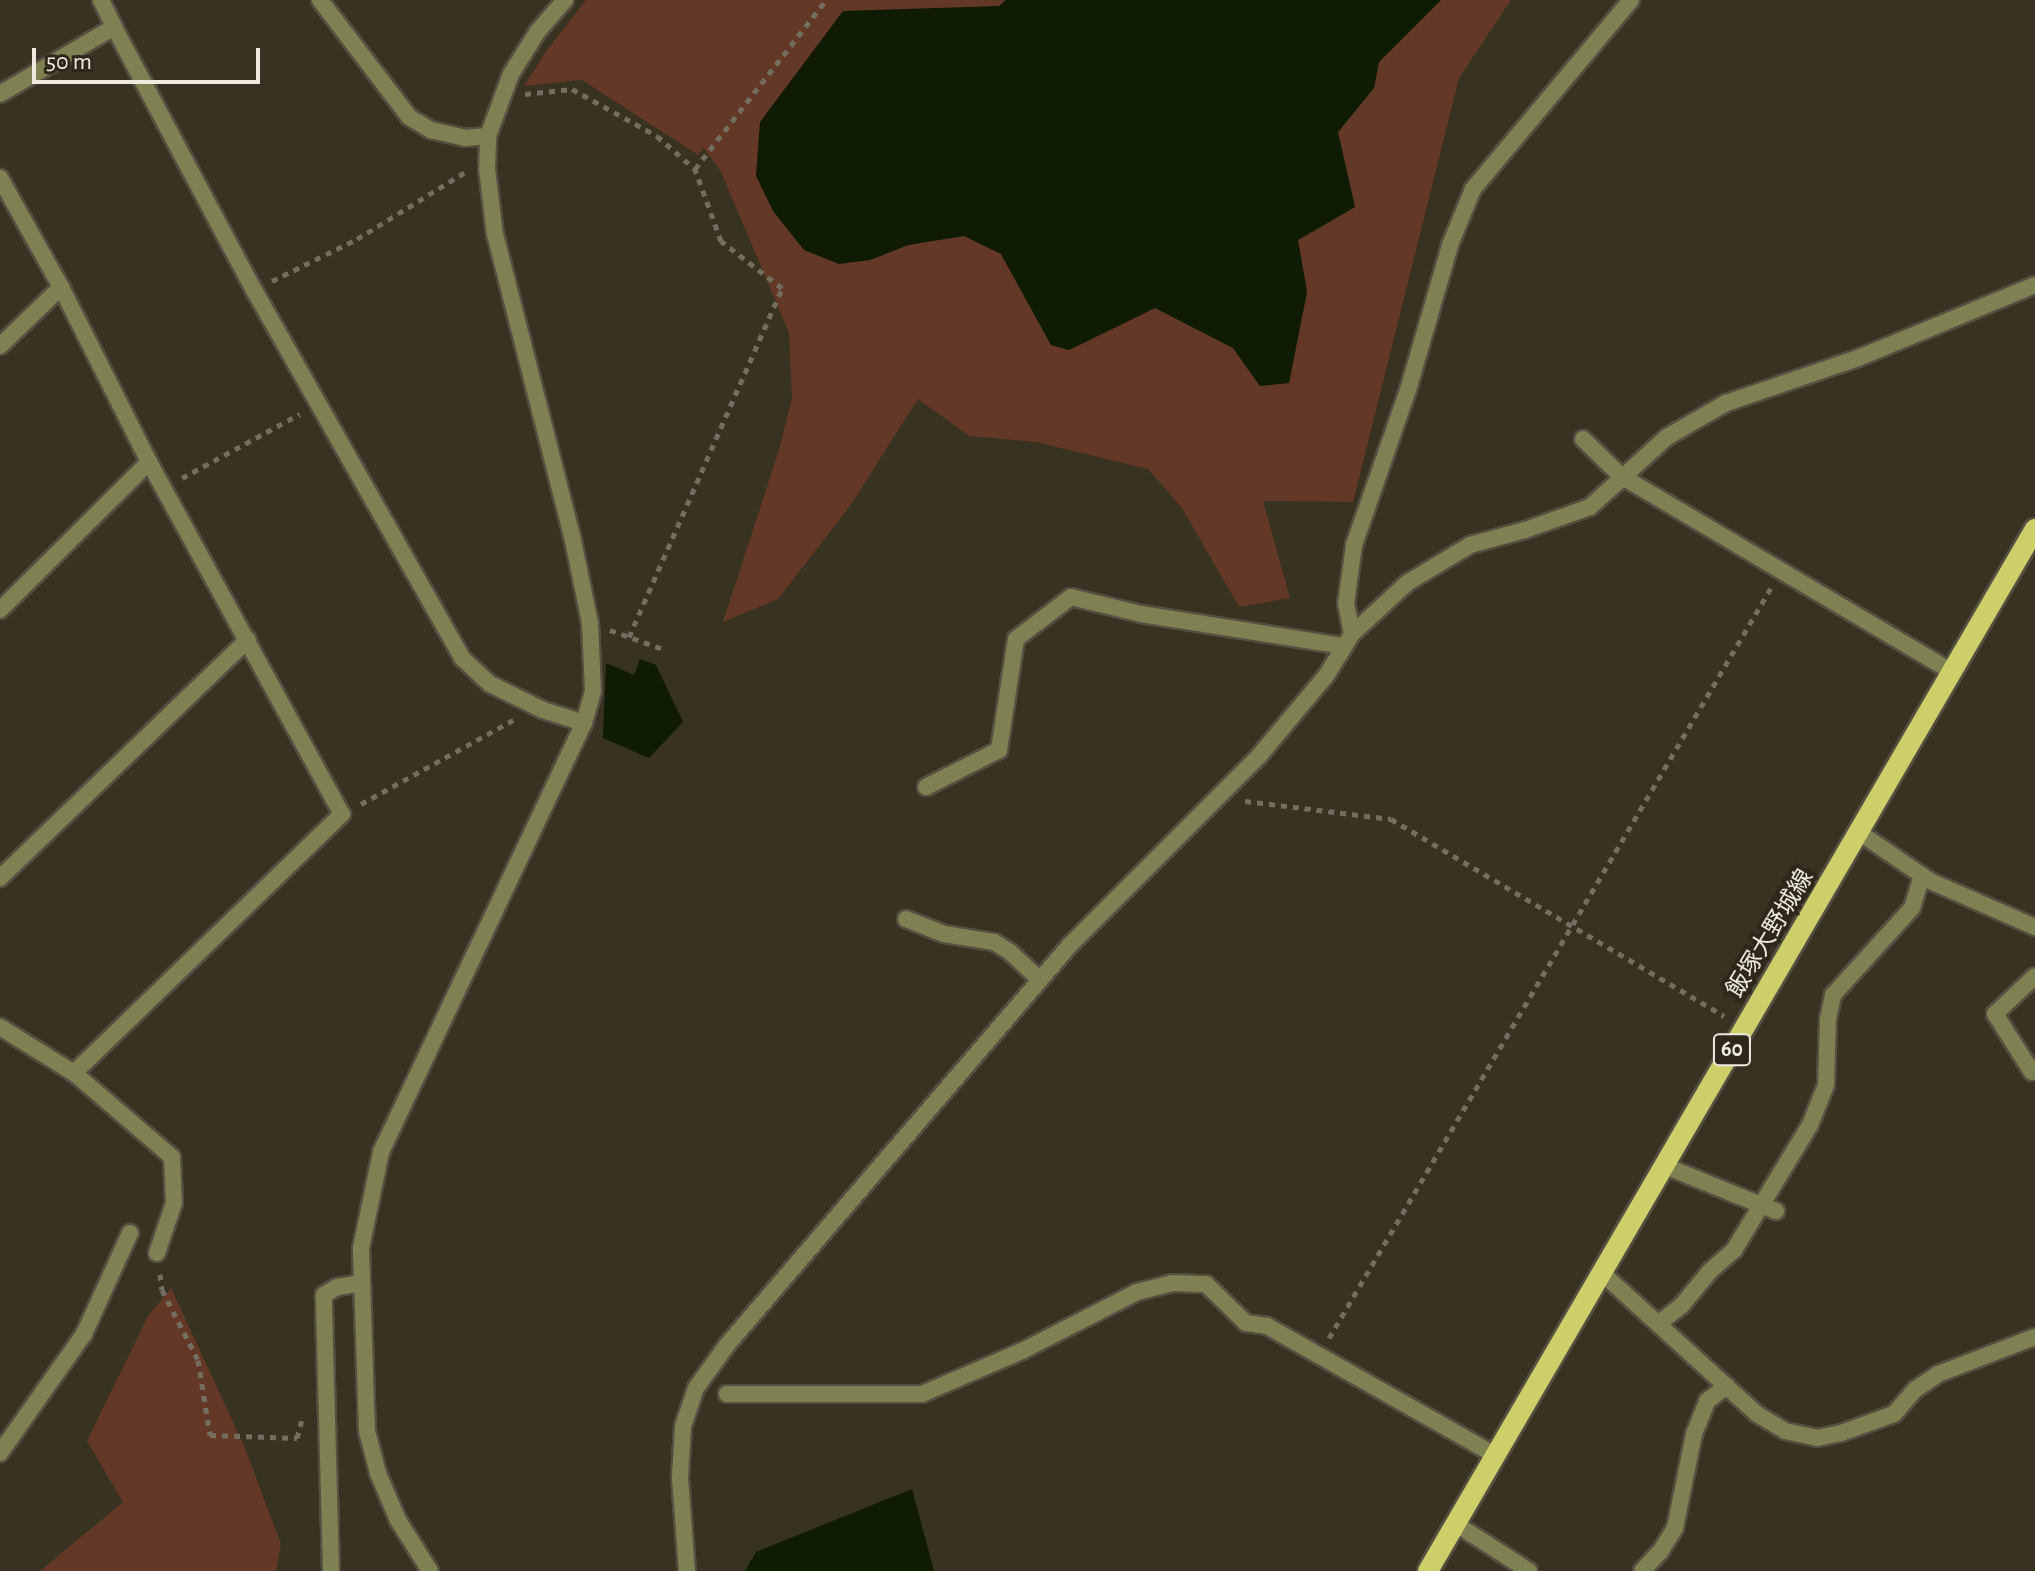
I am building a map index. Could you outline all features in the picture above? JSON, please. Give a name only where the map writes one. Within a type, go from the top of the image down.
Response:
[{"type":"main road","name":"飯塚大野城線","points":[[1428,1571],[2035,529]]},
{"type":"street","points":[[101,0],[254,290],[462,658],[490,684],[530,704],[584,723]]},
{"type":"street","points":[[320,0],[409,117],[431,130],[465,138],[488,136]]},
{"type":"street","points":[[430,1571],[398,1520],[378,1473],[367,1431],[361,1283],[367,1208],[381,1152],[584,723],[593,691],[590,623],[573,540],[495,235],[489,208],[487,161],[488,136],[511,74],[538,31],[565,0]]},
{"type":"street","points":[[1348,640],[1346,604],[1354,545],[1408,390],[1450,245],[1473,189],[1631,0]]},
{"type":"street","points":[[0,94],[114,27]]},
{"type":"street","points":[[0,178],[61,287],[149,462],[342,814],[74,1073]]},
{"type":"street","points":[[687,1571],[680,1477],[683,1426],[696,1388],[727,1345],[843,1206],[1040,980],[1288,722],[1326,676],[1348,640],[1407,583],[1470,545],[1590,507],[1667,437],[1726,403],[1858,358],[2035,285]]},
{"type":"street","points":[[0,346],[61,287]]},
{"type":"street","points":[[1583,439],[1621,476],[1953,672]]},
{"type":"street","points":[[0,610],[149,462]]},
{"type":"street","points":[[926,787],[999,750],[1016,639],[1071,597],[1141,614],[1348,640]]},
{"type":"street","points":[[0,878],[248,639]]},
{"type":"street","points":[[1860,833],[1922,876],[2035,927]]},
{"type":"street","points":[[1658,1324],[1682,1305],[1710,1271],[1734,1250],[1768,1208],[1821,1106],[1826,1085],[1828,1019],[1833,995],[1912,908],[1922,876]]},
{"type":"street","points":[[906,919],[944,934],[994,942],[1040,980]]},
{"type":"street","points":[[2032,1072],[1995,1014],[2035,976]]},
{"type":"street","points":[[0,1027],[74,1073],[172,1157],[174,1203],[157,1253]]},
{"type":"street","points":[[1665,1166],[1768,1208]]},
{"type":"street","points":[[0,1453],[84,1334],[130,1233]]},
{"type":"street","points":[[1602,1273],[1757,1414],[1785,1431],[1817,1438],[1894,1414],[1916,1389],[1938,1374],[2035,1337]]},
{"type":"street","points":[[331,1571],[324,1295],[337,1287],[361,1283]]},
{"type":"street","points":[[727,1394],[922,1394],[1022,1351],[1137,1292],[1172,1283],[1206,1284],[1246,1323],[1267,1326],[1495,1455]]},
{"type":"street","points":[[1648,1569],[1675,1528],[1694,1434],[1707,1401],[1727,1386]]},
{"type":"street","points":[[1456,1524],[1529,1571]]},
{"type":"path","points":[[695,169],[826,0]]},
{"type":"path","points":[[505,92],[519,95],[572,89],[657,136],[695,169],[721,241],[782,288],[629,637]]},
{"type":"path","points":[[254,290],[357,239],[436,187],[487,161]]},
{"type":"path","points":[[164,488],[319,404]]},
{"type":"path","points":[[1319,1355],[1781,570]]},
{"type":"path","points":[[590,623],[663,649]]},
{"type":"path","points":[[342,814],[505,727],[530,704]]},
{"type":"path","points":[[1217,798],[1391,819],[1745,1028]]},
{"type":"path","points":[[157,1253],[162,1290],[198,1360],[210,1435],[297,1438],[305,1405],[328,1402]]},
{"type":"shaded area","points":[[586,0],[1006,0],[1000,6],[870,260],[908,245],[964,235],[1001,254],[1051,345],[1069,350],[1155,308],[1233,348],[1260,386],[1289,382],[1307,292],[1298,240],[1355,207],[1338,132],[1374,88],[1379,62],[1441,0],[1511,0],[1459,78],[1353,502],[1263,501],[1290,598],[1239,607],[1182,508],[1148,469],[1036,442],[969,436],[918,399],[850,506],[778,599],[723,622],[779,450],[792,398],[789,333],[721,172],[704,148],[698,155],[582,80],[524,86]]},
{"type":"shaded area","points":[[1006,0],[1441,0],[1379,62],[1374,88],[1338,132],[1355,207],[1298,240],[1307,292],[1289,383],[1260,386],[1233,348],[1155,308],[1069,350],[1051,345],[1001,254],[964,236],[908,245],[870,260],[839,264],[804,250],[773,211],[756,176],[760,122],[843,11],[999,6]]},
{"type":"shaded area","points":[[640,659],[656,665],[683,722],[649,758],[603,738],[606,663],[634,675]]},
{"type":"shaded area","points":[[171,1288],[245,1448],[281,1544],[276,1571],[40,1571],[123,1502],[87,1441],[148,1316]]},
{"type":"shaded area","points":[[912,1489],[934,1571],[745,1571],[756,1552]]}]
